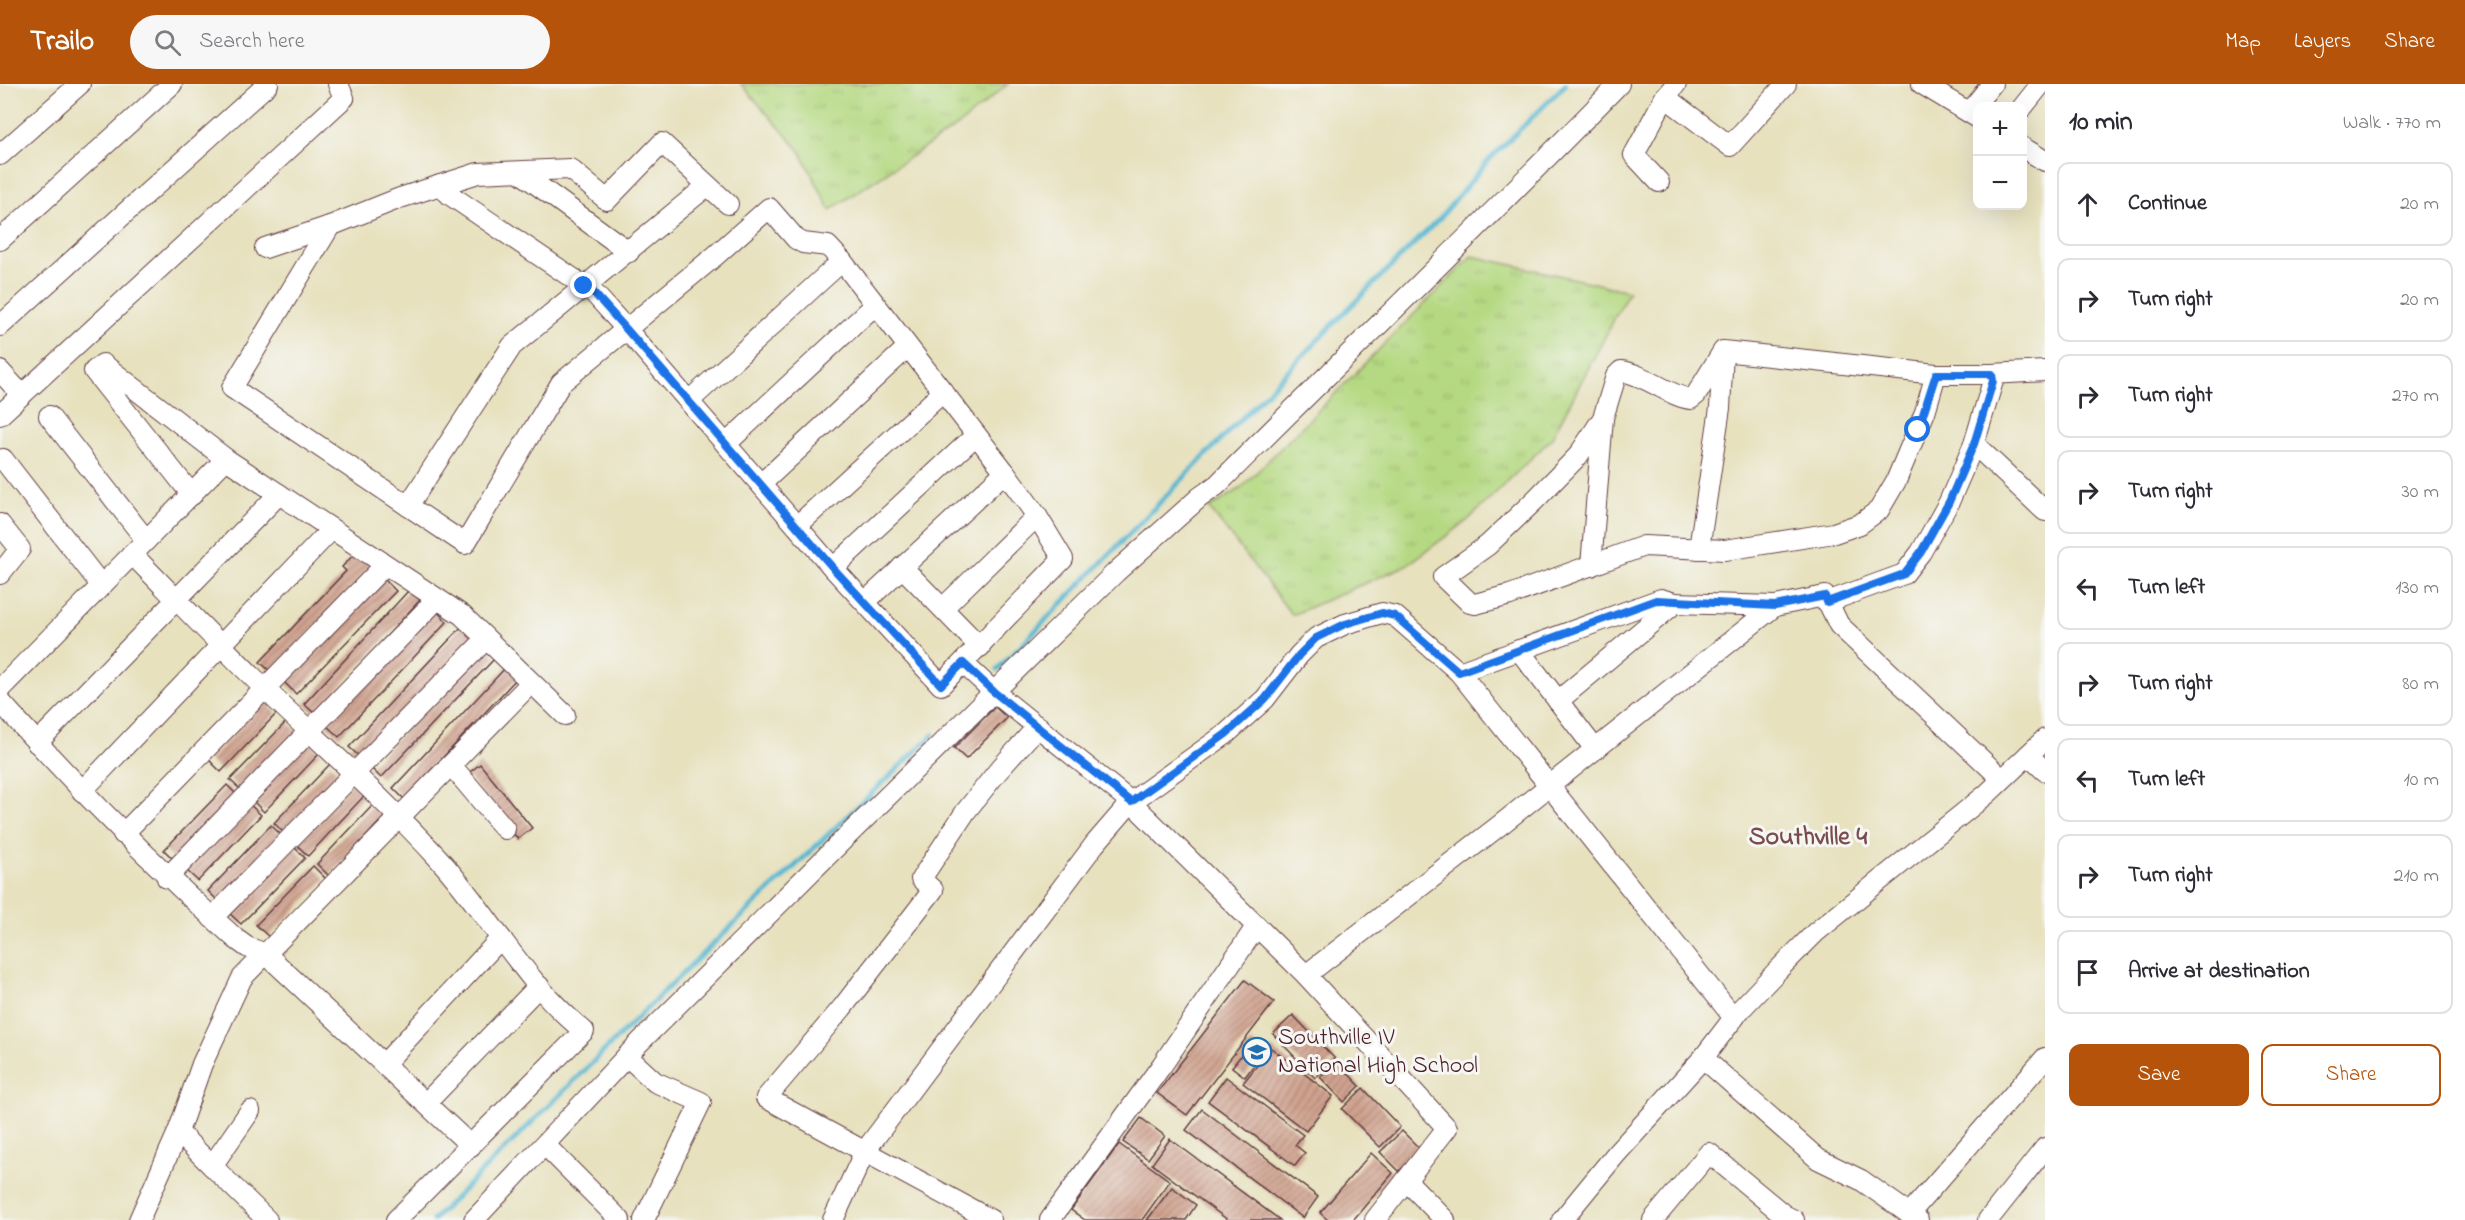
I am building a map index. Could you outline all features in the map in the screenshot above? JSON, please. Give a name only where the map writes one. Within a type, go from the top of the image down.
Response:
[{"type":"street","points":[[0,155],[80,84]]},
{"type":"street","points":[[0,240],[172,84]]},
{"type":"street","points":[[0,326],[268,84]]},
{"type":"street","points":[[0,416],[344,98],[338,84]]},
{"type":"street","points":[[474,1220],[627,1056],[1116,572],[1216,485],[1450,252],[1494,213],[1619,84]]},
{"type":"street","points":[[1659,182],[1634,154],[1671,90],[1730,146],[1786,84]]},
{"type":"street","points":[[1981,102],[1992,84]]},
{"type":"street","points":[[2027,102],[2041,84]]},
{"type":"street","points":[[1931,87],[1973,115]]},
{"type":"street","points":[[265,248],[330,226],[400,198],[478,173],[521,173],[570,169],[608,200],[662,143],[728,204]]},
{"type":"street","points":[[2027,150],[2045,161]]},
{"type":"street","points":[[521,173],[628,252]]},
{"type":"street","points":[[330,226],[232,388],[465,544],[561,383],[627,330],[769,208],[796,239],[803,243],[828,246],[842,261],[1005,472],[1064,559],[941,685],[833,568],[689,401],[627,330],[593,292],[450,195],[440,185]]},
{"type":"street","points":[[408,506],[512,346],[707,186]]},
{"type":"street","points":[[689,401],[842,261]]},
{"type":"street","points":[[726,444],[875,304]]},
{"type":"street","points":[[761,484],[908,346]]},
{"type":"street","points":[[1723,351],[1936,374],[2045,371]]},
{"type":"street","points":[[1723,351],[1696,395],[1691,399],[1621,371],[1616,376],[1602,418],[1578,456],[1488,545],[1443,577],[1465,599],[1475,604],[1510,595],[1644,546],[1725,550],[1834,533],[1860,524],[1879,510],[1896,482],[1925,412],[1936,374]]},
{"type":"street","points":[[1699,549],[1720,408],[1723,351]]},
{"type":"street","points":[[192,495],[94,371],[103,364],[226,459],[462,615],[565,714]]},
{"type":"street","points":[[0,371],[22,395]]},
{"type":"street","points":[[1827,602],[1904,574],[1921,552],[1949,502],[1974,444],[1993,381],[1992,374]]},
{"type":"street","points":[[797,526],[943,392]]},
{"type":"street","points":[[49,416],[146,540]]},
{"type":"street","points":[[1591,566],[1602,418]]},
{"type":"street","points":[[833,568],[976,435]]},
{"type":"street","points":[[1974,444],[2045,511]]},
{"type":"street","points":[[3,459],[101,585]]},
{"type":"street","points":[[0,689],[226,459]]},
{"type":"street","points":[[865,602],[1005,472]]},
{"type":"street","points":[[37,743],[279,495]]},
{"type":"street","points":[[943,608],[1037,516]]},
{"type":"street","points":[[0,524],[20,549],[0,574]]},
{"type":"street","points":[[81,791],[331,530]]},
{"type":"street","points":[[132,554],[265,689],[400,818],[440,861],[539,986],[570,1020],[584,1031],[396,1220]]},
{"type":"street","points":[[123,834],[385,565]]},
{"type":"street","points":[[902,567],[980,647]]},
{"type":"street","points":[[1459,672],[1656,600],[1675,603],[1775,606],[1825,596],[1839,626],[2002,779]]},
{"type":"street","points":[[167,878],[437,599]]},
{"type":"street","points":[[1558,701],[1675,603]]},
{"type":"street","points":[[1306,975],[1775,606]]},
{"type":"street","points":[[833,1220],[866,1151],[1061,888],[1131,802],[1226,734],[1265,699],[1299,655],[1316,638],[1345,624],[1382,613],[1395,616],[1459,672],[1734,1018]]},
{"type":"street","points":[[212,918],[486,639]]},
{"type":"street","points":[[1519,650],[1595,749]]},
{"type":"street","points":[[963,663],[994,692],[1131,802],[1306,975],[1447,1128],[1375,1220]]},
{"type":"street","points":[[139,1220],[178,1132],[202,1064],[242,978],[531,683]]},
{"type":"street","points":[[0,701],[81,791],[167,878],[236,939],[266,954],[471,1146]]},
{"type":"street","points":[[991,1220],[766,1098],[842,1008],[933,890],[921,879],[966,811],[1038,726]]},
{"type":"street","points":[[1563,1220],[1616,1154],[1703,1058],[1734,1018],[1816,932],[2002,779],[2045,739]]},
{"type":"street","points":[[2028,755],[2045,771]]},
{"type":"street","points":[[451,765],[505,829]]},
{"type":"street","points":[[1050,1220],[1162,1065],[1256,927]]},
{"type":"street","points":[[384,1064],[501,938]]},
{"type":"street","points":[[426,1103],[539,986]]},
{"type":"street","points":[[627,1056],[655,1082],[700,1102],[644,1220]]},
{"type":"street","points":[[1703,1058],[1818,1159],[1861,1180],[1913,1217],[2045,1058]]},
{"type":"street","points":[[212,1166],[250,1111]]},
{"type":"street","points":[[178,1132],[267,1220]]},
{"type":"street","points":[[545,1145],[620,1220]]},
{"type":"street","points":[[1988,1220],[2045,1148]]},
{"type":"street","points":[[1653,1220],[1709,1153],[1784,1215],[1794,1220]]},
{"type":"street","points":[[1406,1180],[1445,1220]]},
{"type":"green space","points":[[741,84],[1008,84],[959,125],[830,210],[800,151]]},
{"type":"green space","points":[[1472,256],[1629,291],[1551,439],[1467,521],[1407,565],[1292,615],[1209,508],[1240,489]]},
{"type":"building","points":[[356,552],[371,566],[272,673],[260,662],[346,571],[342,567]]},
{"type":"building","points":[[383,578],[396,591],[296,694],[283,681]]},
{"type":"building","points":[[409,590],[420,600],[315,714],[304,704]]},
{"type":"building","points":[[435,609],[447,622],[339,737],[326,725]]},
{"type":"building","points":[[465,623],[477,634],[361,758],[349,747]]},
{"type":"building","points":[[486,647],[496,657],[381,778],[370,767]]},
{"type":"building","points":[[507,666],[518,677],[404,799],[393,788]]},
{"type":"building","points":[[265,701],[277,713],[221,772],[209,760]]},
{"type":"building","points":[[995,707],[1007,718],[966,759],[954,748]]},
{"type":"building","points":[[287,721],[299,733],[243,792],[230,780]]},
{"type":"building","points":[[308,741],[320,753],[264,812],[252,800]]},
{"type":"building","points":[[330,764],[342,775],[286,835],[274,823]]},
{"type":"building","points":[[480,764],[532,828],[518,839],[466,775]]},
{"type":"building","points":[[352,784],[364,796],[308,856],[296,844]]},
{"type":"building","points":[[227,785],[239,797],[176,862],[164,850]]},
{"type":"building","points":[[248,803],[261,815],[198,881],[186,870]]},
{"type":"building","points":[[373,805],[385,816],[329,876],[317,864]]},
{"type":"building","points":[[271,825],[284,838],[220,903],[208,891]]},
{"type":"building","points":[[292,845],[305,858],[241,924],[228,912]]},
{"type":"building","points":[[313,866],[326,879],[269,937],[256,925]]},
{"type":"building","points":[[1245,980],[1274,1002],[1187,1115],[1157,1093]]},
{"type":"building","points":[[1293,1015],[1335,1059],[1315,1078],[1273,1034]]},
{"type":"building","points":[[1251,1042],[1264,1052],[1245,1077],[1232,1067]]},
{"type":"building","points":[[1271,1048],[1333,1096],[1306,1131],[1243,1083]]},
{"type":"building","points":[[1336,1061],[1360,1086],[1344,1102],[1320,1077]]},
{"type":"building","points":[[1226,1077],[1303,1135],[1295,1145],[1305,1153],[1295,1166],[1208,1101]]},
{"type":"building","points":[[1363,1088],[1400,1127],[1380,1147],[1342,1109]]},
{"type":"building","points":[[1202,1109],[1318,1197],[1303,1218],[1186,1130]]},
{"type":"building","points":[[1141,1118],[1165,1136],[1148,1159],[1123,1142]]},
{"type":"building","points":[[1402,1131],[1421,1150],[1399,1171],[1380,1152]]},
{"type":"building","points":[[1170,1139],[1280,1220],[1228,1220],[1152,1164]]},
{"type":"building","points":[[1119,1144],[1170,1181],[1142,1220],[1085,1220],[1071,1210]]},
{"type":"building","points":[[1371,1153],[1393,1173],[1353,1220],[1328,1220],[1320,1213]]},
{"type":"building","points":[[1172,1187],[1196,1205],[1186,1220],[1147,1220]]},
{"type":"waterway","points":[[998,669],[1341,316],[1440,218],[1488,161],[1566,84]]},
{"type":"waterway","points":[[433,1220],[695,961],[933,735]]},
{"type":"place","name":"Southville IV National High School","points":[[1257,1052]]},
{"type":"district","name":"Southville 4","points":[[1808,838]]},
{"type":"route","points":[[584,286],[593,292],[627,330],[833,568],[941,685],[963,663],[994,692],[1131,802],[1226,734],[1265,699],[1299,655],[1316,638],[1345,624],[1382,613],[1395,616],[1406,624],[1459,672],[1656,600],[1675,603],[1775,606],[1825,596],[1827,602],[1904,574],[1921,552],[1949,502],[1974,444],[1993,381],[1992,374],[1936,374],[1918,430]]}]
